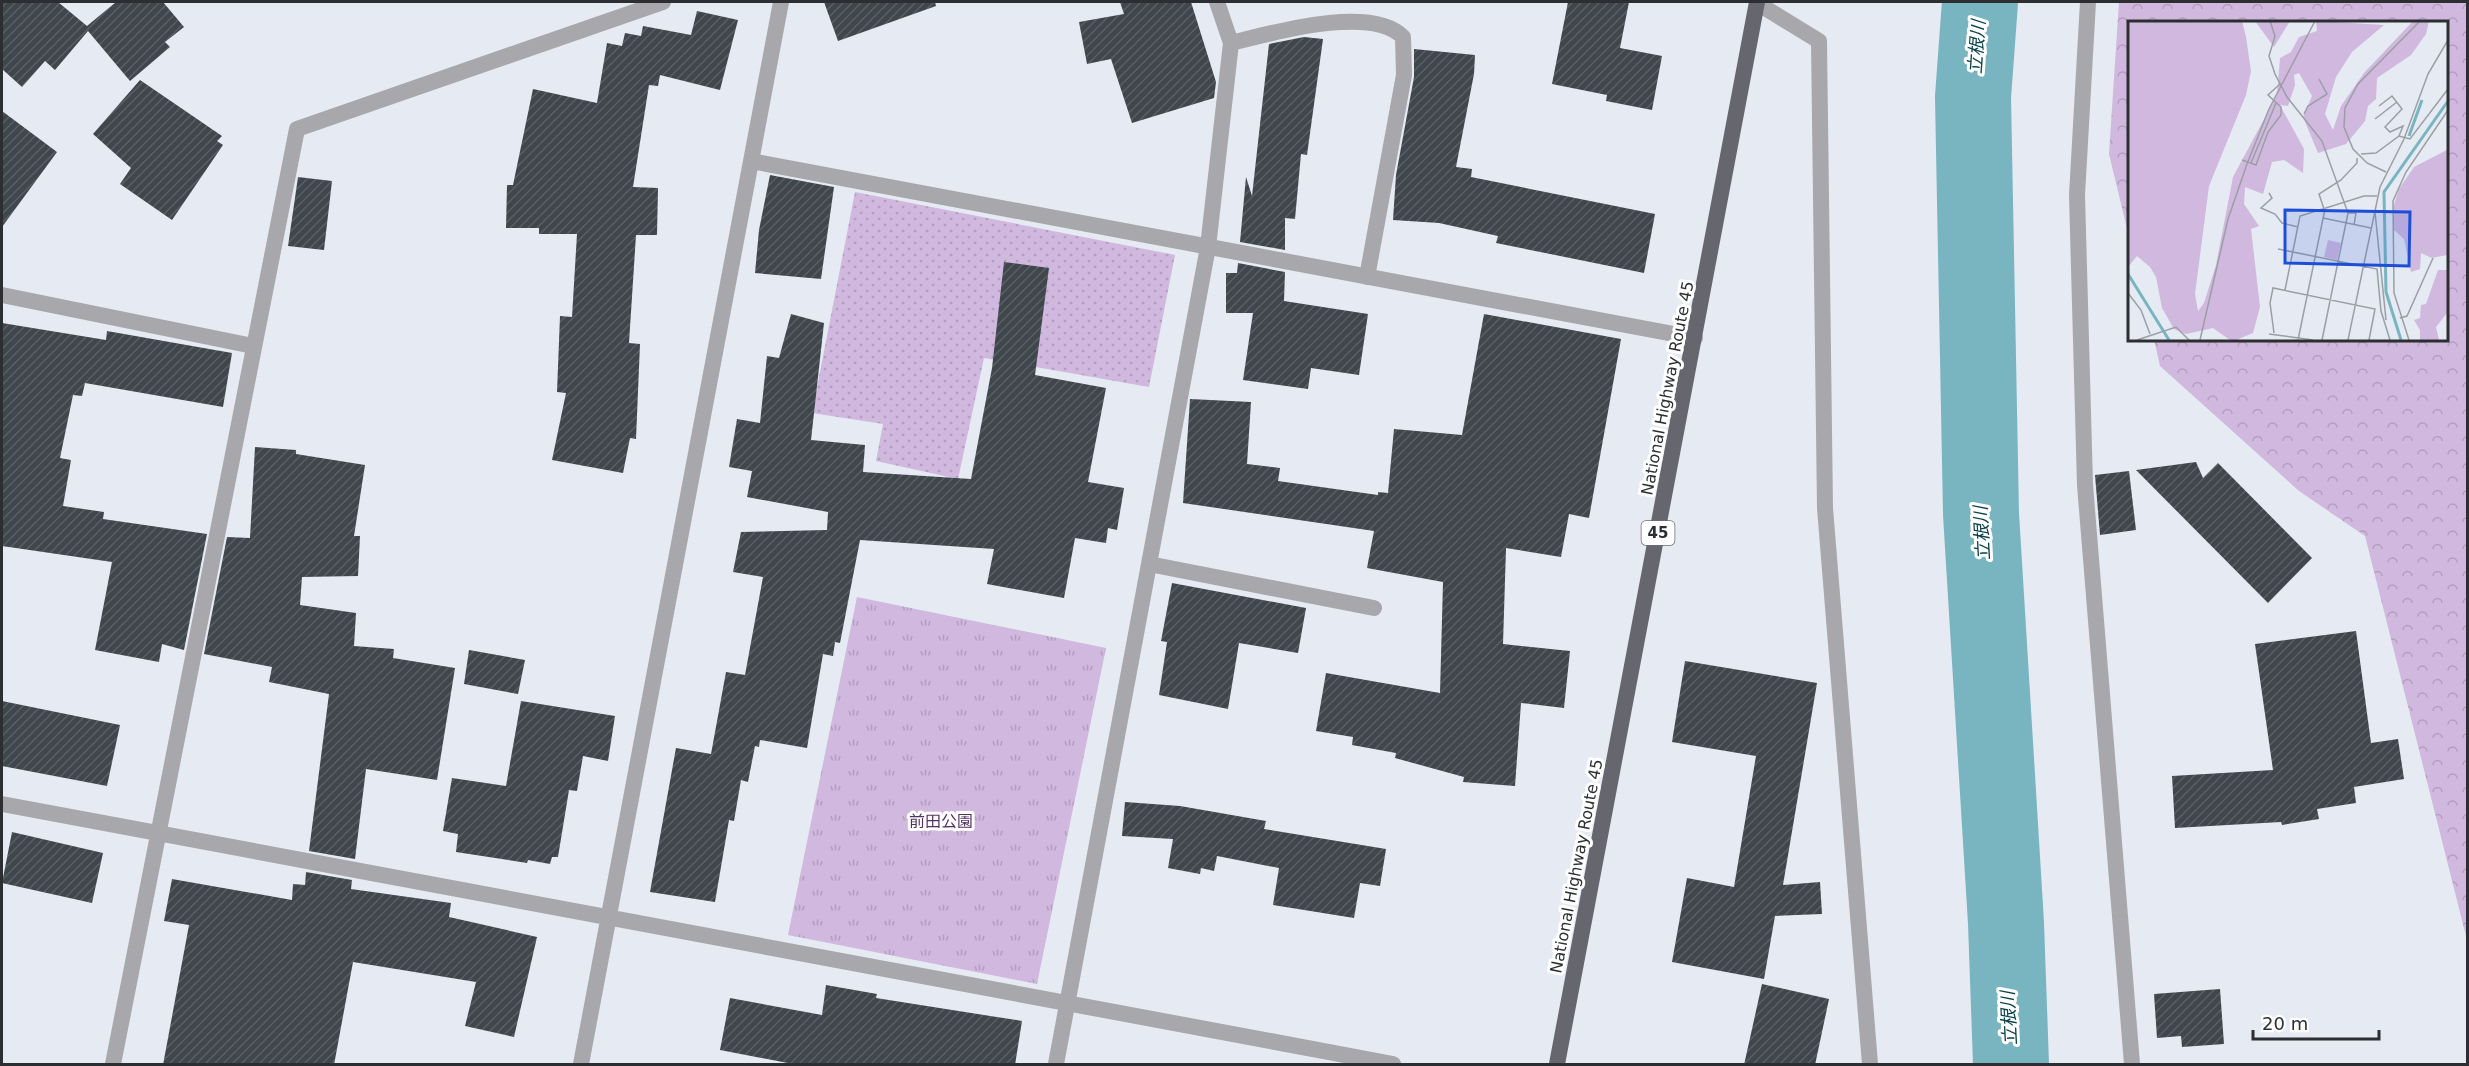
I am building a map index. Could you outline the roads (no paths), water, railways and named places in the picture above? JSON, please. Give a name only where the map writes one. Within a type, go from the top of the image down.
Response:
[{"type":"highway","name":"National Highway Route 45","points":[[1557,1065],[1757,2]]},
{"type":"street","points":[[114,1065],[297,129],[663,2]]},
{"type":"street","points":[[581,1065],[781,2]]},
{"type":"street","points":[[1056,1065],[1208,247],[1231,43],[1217,2]]},
{"type":"street","points":[[1757,2],[1819,41],[1824,508],[1870,1065]]},
{"type":"street","points":[[2088,2],[2077,195],[2085,485],[2132,1065]]},
{"type":"street","points":[[1231,43],[1309,24],[1368,23],[1394,28],[1403,37],[1404,75],[1367,277]]},
{"type":"street","points":[[751,161],[1695,338]]},
{"type":"street","points":[[2,295],[253,346]]},
{"type":"street","points":[[1149,564],[1374,608]]},
{"type":"street","points":[[2,804],[1393,1065]]},
{"type":"waterway","name":"立根川","points":[[1980,2],[1973,97],[1981,514],[2006,923],[2011,1064]]},
{"type":"park label","name":"前田公園","points":[[941,821]]}]
